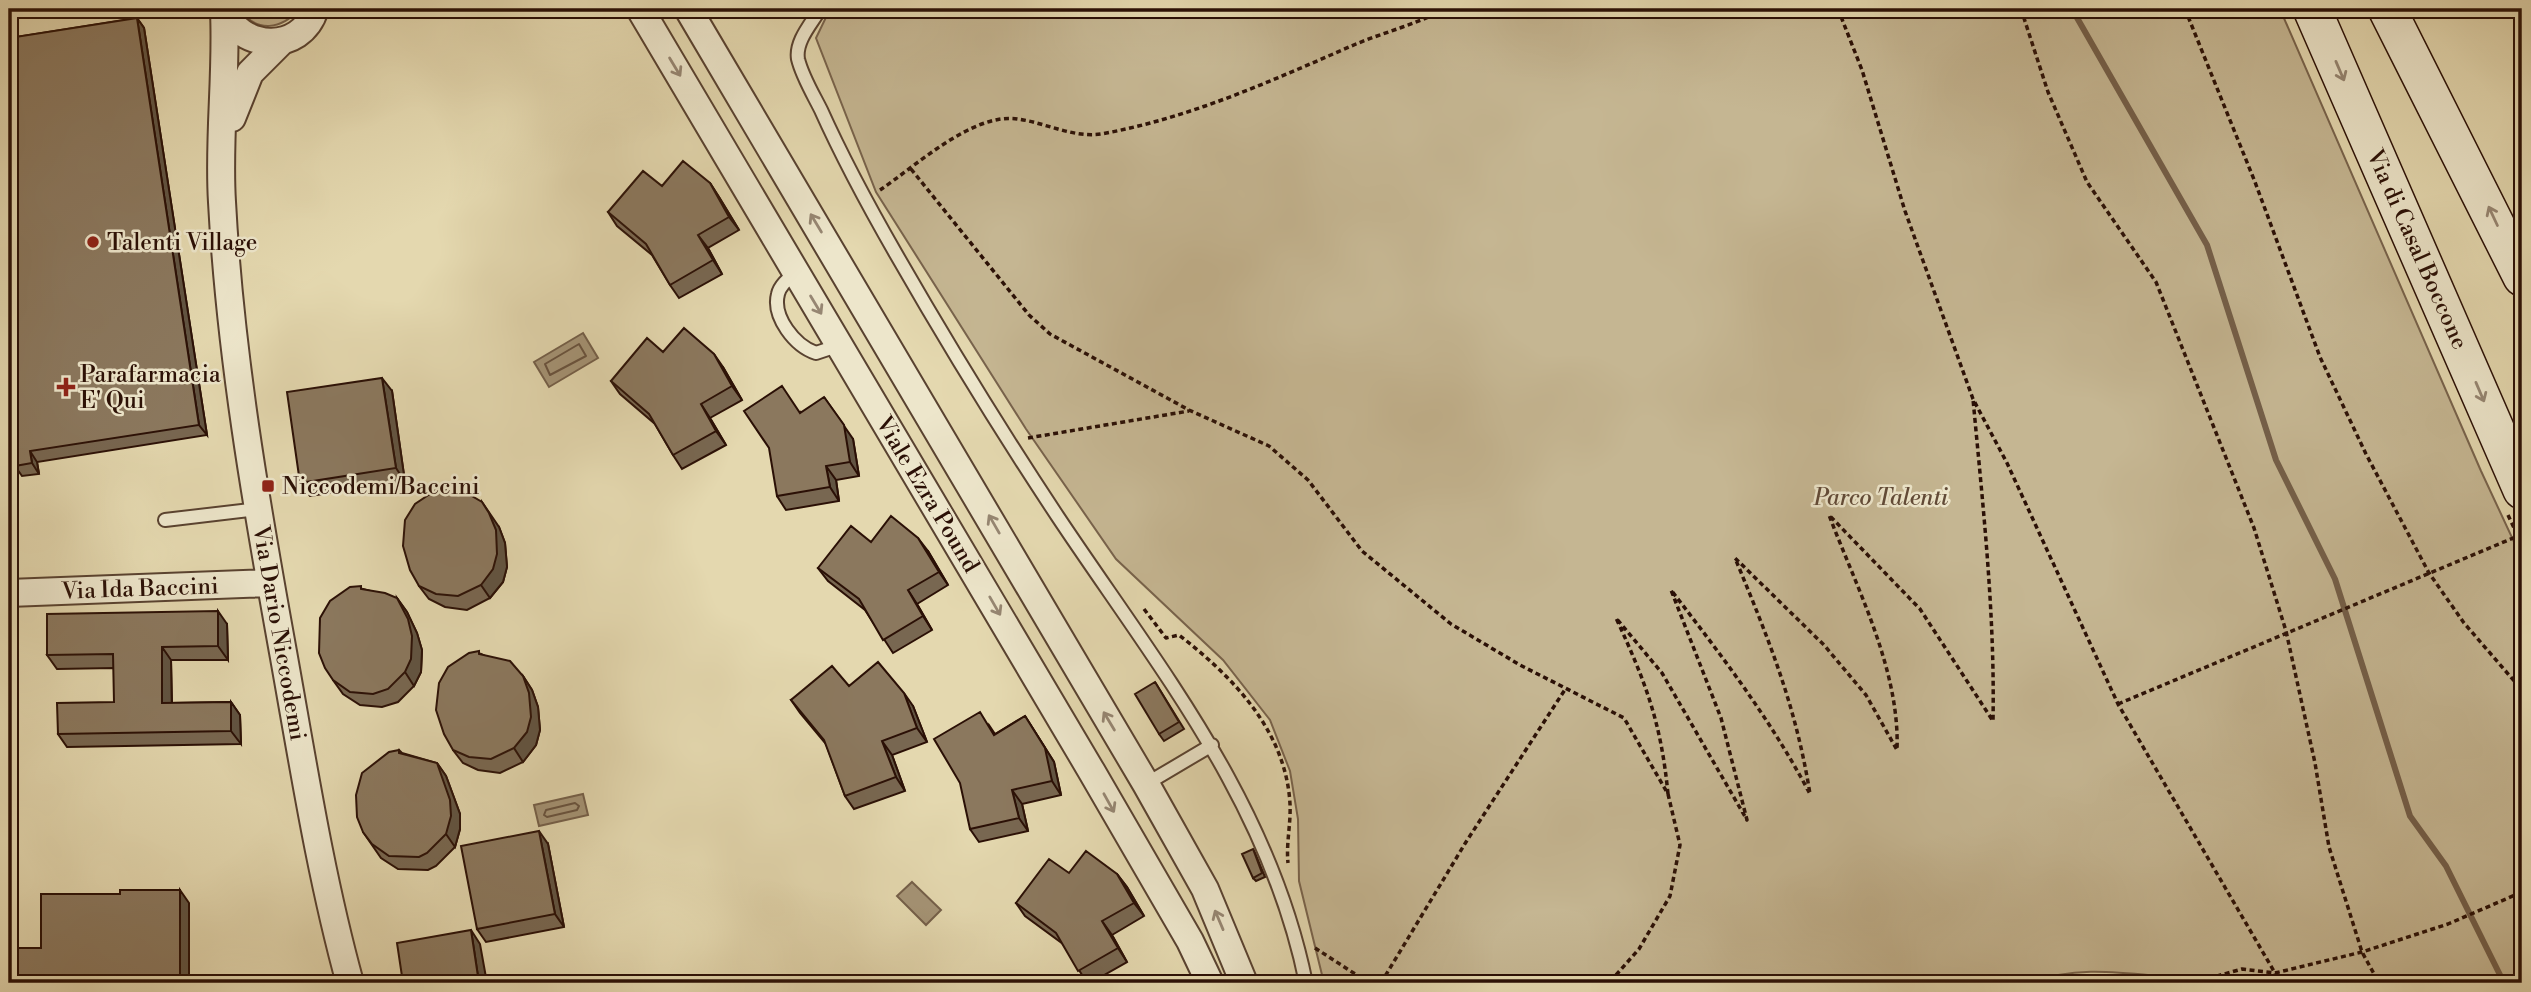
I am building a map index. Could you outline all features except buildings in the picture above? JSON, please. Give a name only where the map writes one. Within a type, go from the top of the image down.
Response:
[{"type":"street","name":"Viale Ezra Pound","points":[[640,9],[1179,920],[1210,983]]},
{"type":"street","name":"Viale Ezra Pound","points":[[688,9],[1146,784],[1205,889],[1244,983]]},
{"type":"street","name":"Via di Casal Boccone","points":[[2312,9],[2522,490]]},
{"type":"street","points":[[2387,9],[2522,277]]},
{"type":"street","points":[[224,10],[232,25],[251,39],[266,43],[282,41]]},
{"type":"street","name":"Via Dario Niccodemi","points":[[224,10],[226,53],[222,200],[233,342],[258,509],[324,882],[351,983]]},
{"type":"street","name":"Via Dario Niccodemi","points":[[222,154],[244,84],[260,61],[282,41],[296,34],[316,10]]},
{"type":"street","points":[[740,177],[758,170],[776,157]]},
{"type":"street","points":[[934,503],[970,483]]},
{"type":"street","name":"Via Ida Baccini","points":[[9,593],[271,583]]},
{"type":"lane","points":[[820,9],[803,37],[797,56],[851,173],[968,374],[1058,517],[1161,664],[1212,745],[1249,813],[1269,857],[1306,983]]},
{"type":"lane","points":[[796,272],[779,289],[777,296],[780,316],[794,339],[811,351],[823,352],[839,345]]},
{"type":"lane","points":[[165,520],[258,509]]},
{"type":"lane","points":[[1146,784],[1212,745]]},
{"type":"path","points":[[876,192],[967,131],[1001,118],[1018,119],[1070,132],[1100,134],[1199,109],[1445,9]]},
{"type":"path","points":[[1838,9],[1862,71],[1905,211],[1973,399],[2018,487],[2118,704],[2274,973],[2277,983]]},
{"type":"path","points":[[2021,9],[2048,92],[2087,182],[2155,282],[2254,528],[2286,631],[2315,763],[2329,847],[2362,952],[2379,983]]},
{"type":"path","points":[[2185,9],[2255,183],[2320,357],[2428,573],[2464,623],[2522,690]]},
{"type":"path","points":[[911,169],[1029,315],[1050,334],[1189,410],[1269,446],[1308,480],[1362,551],[1441,616],[1520,665],[1624,718],[1668,794]]},
{"type":"path","points":[[1609,983],[1639,949],[1670,896],[1680,845],[1668,794],[1664,751],[1655,708],[1616,618],[1662,673],[1747,820],[1721,718],[1671,590],[1747,688],[1783,743],[1810,794],[1802,743],[1782,672],[1735,558],[1824,645],[1866,695],[1897,750],[1893,704],[1877,641],[1829,515],[1920,609],[1993,721],[1994,651],[1990,570],[1973,399]]},
{"type":"path","points":[[1033,450],[1026,439],[1189,410]]},
{"type":"path","points":[[2118,704],[2286,631],[2518,536]]},
{"type":"path","points":[[1143,608],[1166,638],[1179,635],[1224,670],[1266,724],[1278,752],[1290,802],[1287,861],[1291,873]]},
{"type":"path","points":[[1381,983],[1466,842],[1566,688]]},
{"type":"path","points":[[2192,983],[2242,969],[2274,973],[2362,952],[2448,924],[2522,892]]},
{"type":"path","points":[[1315,959],[1312,947],[1369,983]]},
{"type":"green space","points":[[241,9],[298,9],[285,21],[269,26],[253,22]]},
{"type":"green space","name":"Parco Talenti","points":[[830,9],[2280,9],[2522,559],[2522,983],[2174,983],[2169,977],[2082,972],[2048,977],[2032,983],[1324,983],[1299,881],[1298,819],[1290,771],[1270,720],[1223,660],[1116,559],[1026,429],[876,192],[816,38]]},
{"type":"water","points":[[583,333],[598,358],[549,387],[534,362]]},
{"type":"water","points":[[583,794],[588,815],[539,826],[534,805]]},
{"type":"water","points":[[912,882],[941,910],[926,925],[897,896]]},
{"type":"waterway","points":[[2072,9],[2207,245],[2276,460],[2335,579],[2410,816],[2446,866],[2504,983]]},
{"type":"place","name":"Talenti Village","points":[[93,242]]},
{"type":"place","name":"Parafarmacia E' Qui","points":[[66,387]]},
{"type":"place","name":"Niccodemi/Baccini","points":[[268,486]]}]
